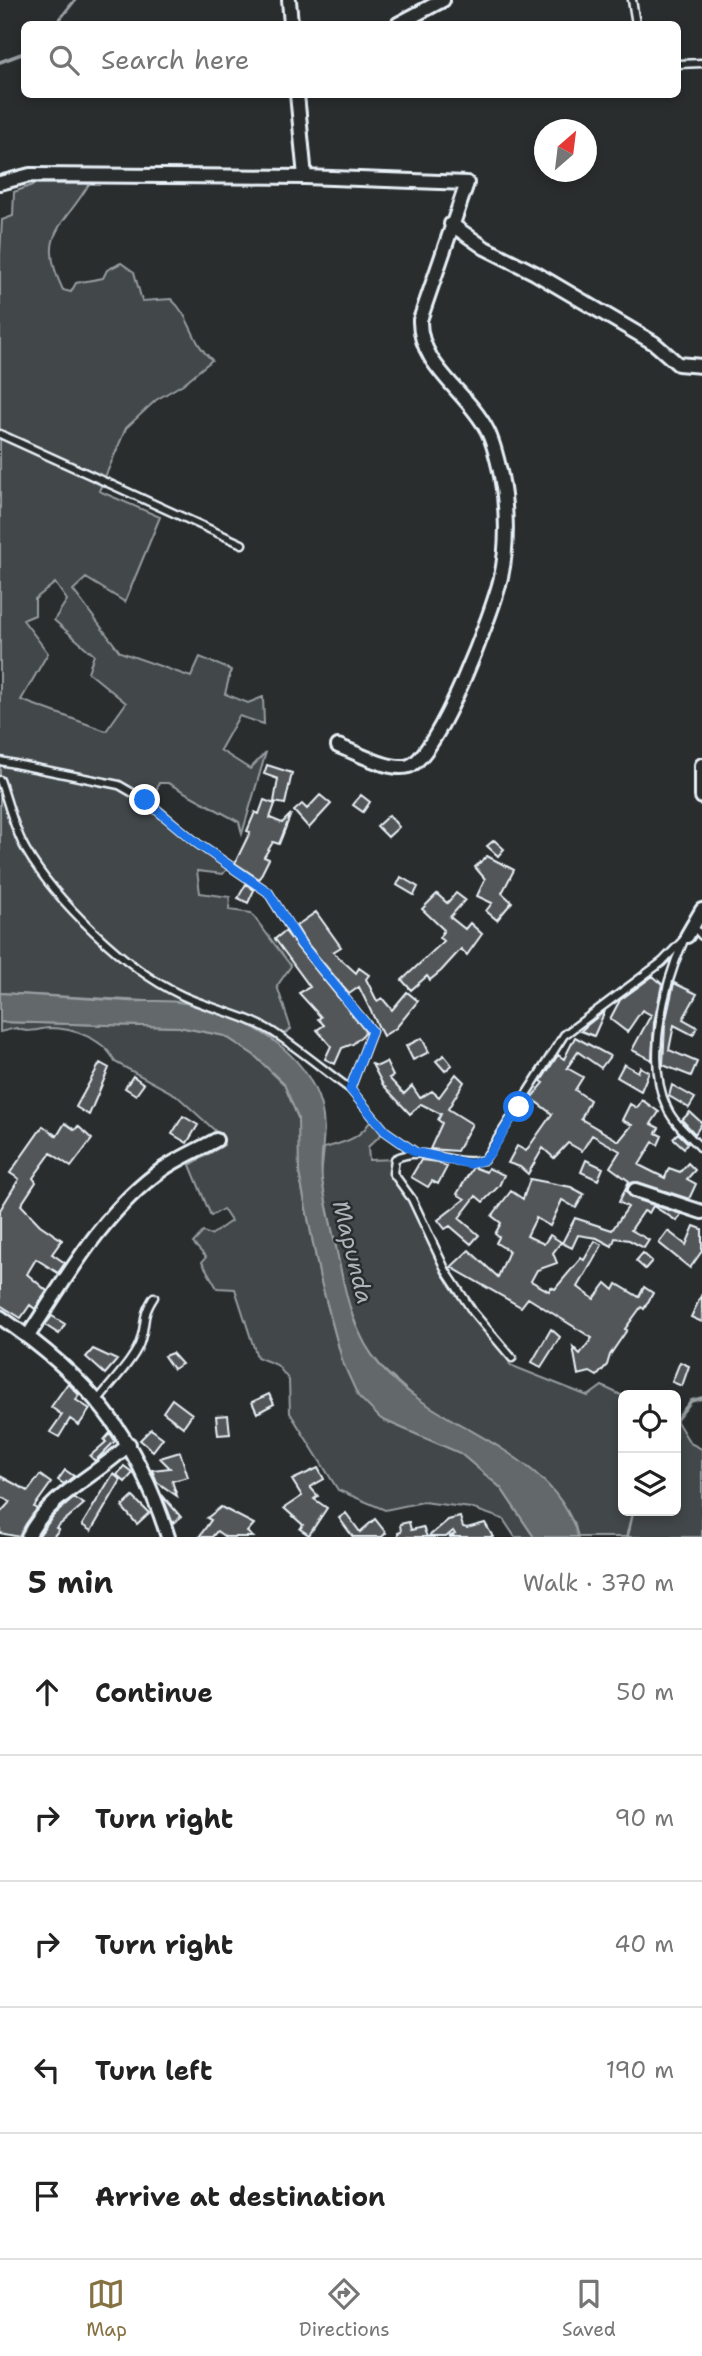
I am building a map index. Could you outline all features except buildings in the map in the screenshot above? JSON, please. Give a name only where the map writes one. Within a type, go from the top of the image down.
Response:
[{"type":"street","points":[[289,0],[291,21]]},
{"type":"street","points":[[404,21],[443,0]]},
{"type":"street","points":[[297,98],[305,177]]},
{"type":"street","points":[[0,183],[30,175],[305,177],[467,184],[420,320],[420,338],[428,357],[466,399],[489,432],[505,510],[501,576],[460,689],[422,758],[408,767],[389,764],[338,746]]},
{"type":"street","points":[[451,224],[485,248],[535,273],[654,344],[678,364],[702,366]]},
{"type":"street","points":[[702,765],[702,797]]},
{"type":"street","points":[[694,933],[702,910]]},
{"type":"street","points":[[28,1336],[104,1224],[138,1188],[165,1167],[216,1140]]},
{"type":"street","points":[[635,1190],[702,1212]]},
{"type":"street","points":[[0,1317],[28,1336],[99,1399],[147,1477],[168,1537]]},
{"type":"street","points":[[28,1537],[37,1519],[78,1484],[103,1469],[129,1444]]},
{"type":"lane","points":[[632,0],[636,21]]},
{"type":"lane","points":[[681,64],[702,63]]},
{"type":"lane","points":[[0,435],[242,544]]},
{"type":"lane","points":[[0,761],[119,785],[145,800],[198,844],[268,892],[301,944],[372,1031],[350,1089]]},
{"type":"lane","points":[[0,780],[24,848],[58,895],[121,955],[146,975],[180,995],[271,1031],[350,1089],[385,1131],[415,1152],[470,1164],[484,1160],[564,1035],[662,962],[694,933]]},
{"type":"lane","points":[[694,933],[669,972],[658,1038],[658,1072],[667,1108],[702,1149]]},
{"type":"lane","points":[[415,1152],[394,1159],[393,1173],[412,1199],[446,1270],[473,1312],[512,1357]]},
{"type":"lane","points":[[99,1399],[142,1339],[142,1319],[154,1297]]},
{"type":"shaded area","points":[[35,184],[89,184],[62,222],[53,243],[55,271],[63,290],[71,292],[76,283],[103,278],[107,270],[121,263],[134,272],[142,301],[171,299],[184,314],[199,345],[212,360],[183,384],[156,400],[126,428],[99,491],[160,517],[125,602],[86,578],[73,590],[120,652],[191,677],[200,657],[231,670],[225,694],[248,703],[263,697],[264,724],[239,716],[220,750],[250,769],[266,752],[242,834],[239,822],[168,783],[159,783],[153,800],[229,866],[223,874],[197,871],[200,893],[230,897],[229,910],[251,913],[291,966],[277,986],[291,1029],[279,1037],[268,1038],[238,1018],[183,1003],[0,993],[0,255],[2,220],[13,216],[14,192]],"holes":[[[55,583],[67,600],[54,620],[94,655],[88,672],[126,703],[106,731],[21,700],[48,653],[23,620],[35,615],[35,599]]]},
{"type":"shaded area","points":[[0,993],[185,1003],[228,1015],[268,1036],[286,1050],[313,1085],[321,1106],[324,1125],[321,1170],[325,1196],[347,1296],[363,1341],[382,1368],[406,1390],[520,1461],[545,1482],[565,1507],[578,1537],[534,1537],[501,1488],[460,1453],[381,1419],[358,1396],[343,1363],[320,1278],[299,1173],[298,1118],[284,1084],[254,1055],[225,1036],[179,1027],[0,1022]]},
{"type":"shaded area","points":[[0,1022],[179,1027],[225,1036],[254,1055],[284,1084],[299,1118],[299,1173],[320,1278],[343,1363],[383,1420],[460,1453],[501,1488],[534,1537],[515,1537],[503,1519],[471,1508],[423,1502],[385,1510],[338,1490],[290,1413],[289,1380],[277,1365],[257,1357],[235,1289],[217,1288],[202,1262],[206,1257],[193,1243],[203,1232],[211,1235],[231,1221],[223,1209],[211,1216],[190,1165],[224,1145],[221,1136],[176,1095],[115,1062],[104,1047],[87,1036],[49,1028],[28,1031],[16,1028],[0,1032]]},
{"type":"shaded area","points":[[373,1116],[385,1131],[368,1147],[369,1160],[395,1159],[394,1173],[412,1199],[446,1271],[473,1312],[506,1349],[510,1365],[588,1396],[602,1386],[618,1394],[618,1516],[681,1516],[681,1428],[690,1443],[702,1449],[702,1537],[578,1537],[574,1522],[457,1424],[416,1398],[384,1370],[365,1346],[348,1306],[321,1177],[324,1148],[347,1141],[359,1134]]},
{"type":"waterway","points":[[58,21],[75,0]]},
{"type":"waterway","points":[[0,62],[21,54]]},
{"type":"waterway","points":[[681,1414],[691,1401],[702,1398]]},
{"type":"waterway","points":[[627,1537],[632,1516]]},
{"type":"route","points":[[145,800],[198,844],[268,892],[301,944],[372,1031],[350,1089],[385,1131],[415,1152],[470,1164],[484,1160],[491,1152],[519,1107]]},
{"type":"water label","name":"Mapunda","points":[[353,1252]]}]
